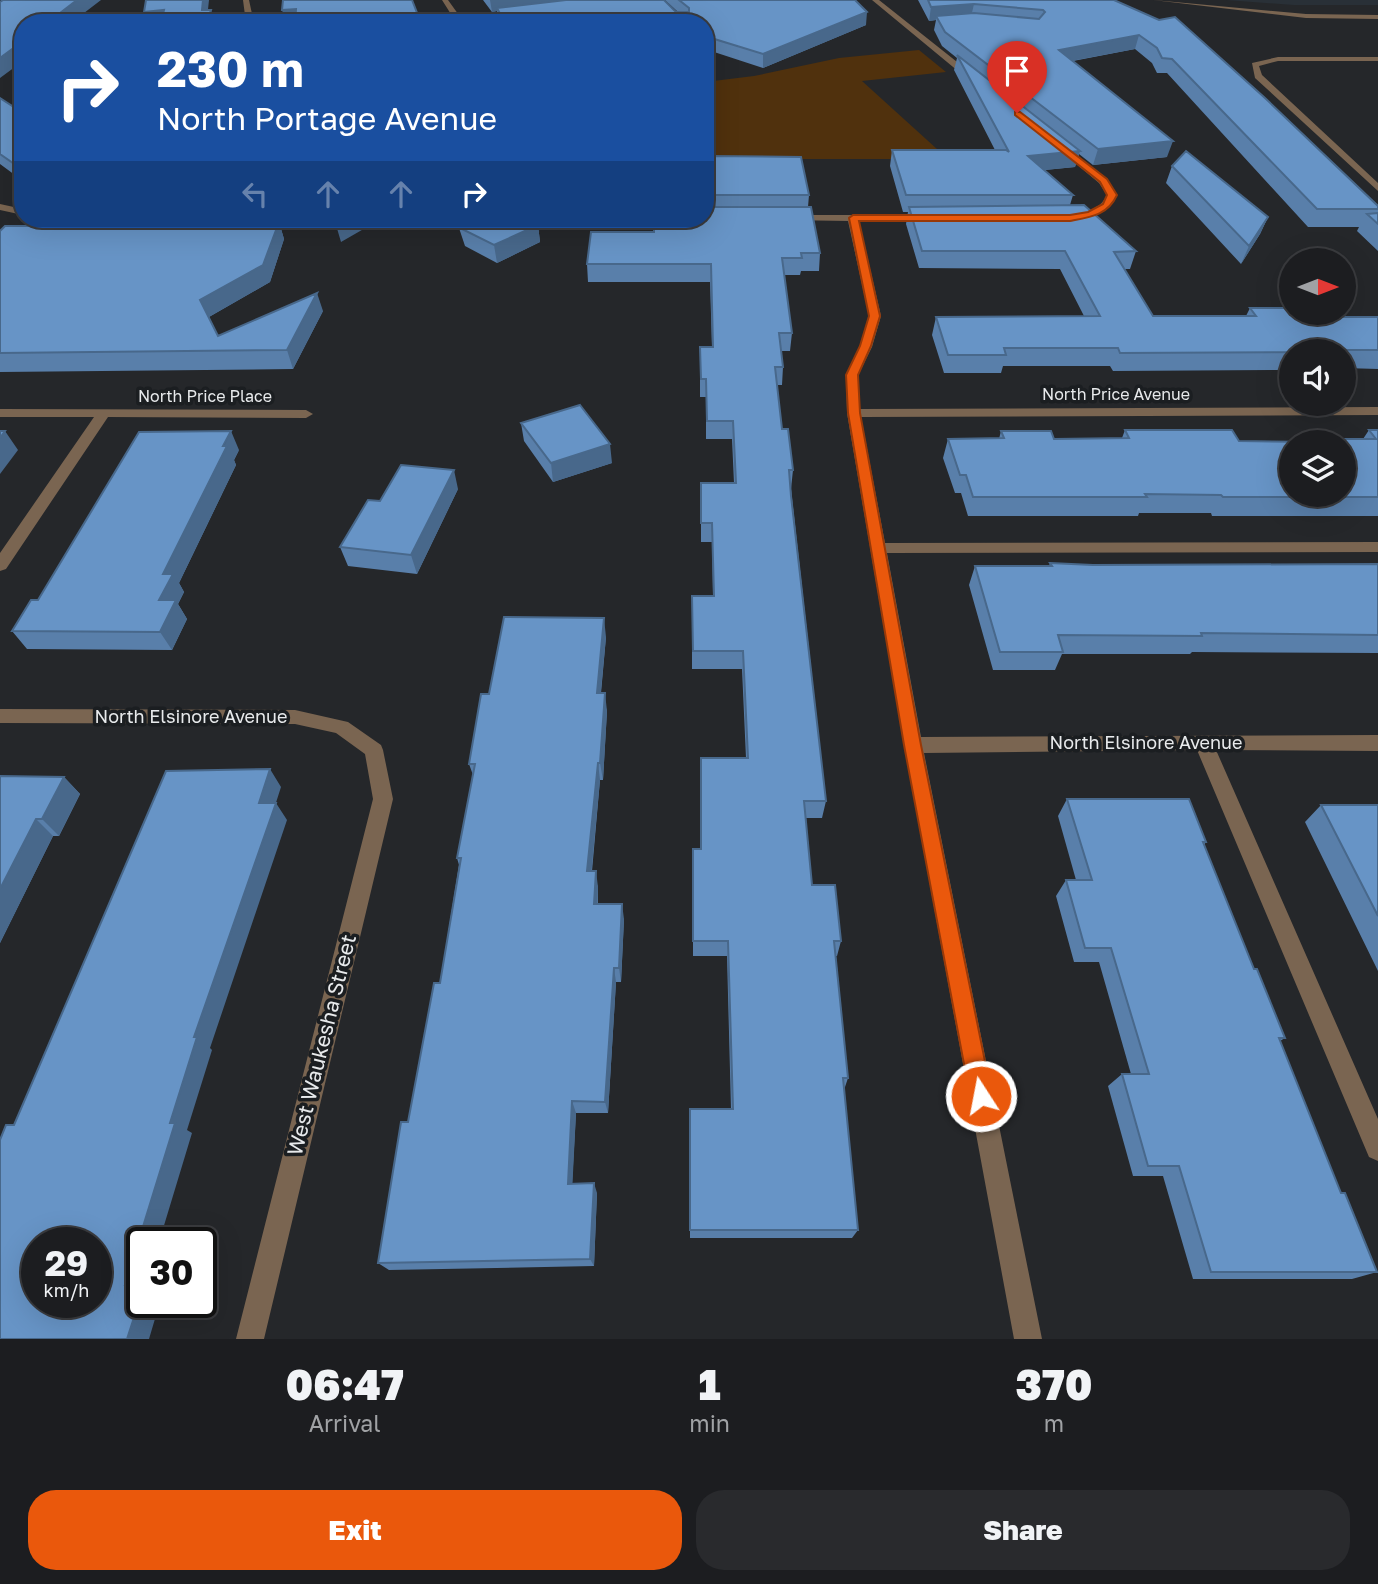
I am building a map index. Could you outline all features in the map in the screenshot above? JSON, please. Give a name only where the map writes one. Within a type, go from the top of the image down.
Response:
[{"type":"street","points":[[875,0],[986,88]]},
{"type":"street","points":[[1156,0],[1306,16],[1378,17]]},
{"type":"street","points":[[1270,12],[1378,9]]},
{"type":"street","points":[[524,14],[532,13]]},
{"type":"street","points":[[908,27],[926,25]]},
{"type":"street","points":[[1378,59],[1278,59],[1255,65],[1258,76],[1378,188]]},
{"type":"street","points":[[1050,139],[1103,181],[1112,195],[1107,206],[1091,214],[1057,218]]},
{"type":"street","points":[[773,218],[935,218]]},
{"type":"street","points":[[853,218],[875,316],[866,346],[852,375],[854,413],[913,745],[1028,1339]]},
{"type":"street","name":"North Price Avenue","points":[[854,413],[1378,411]]},
{"type":"street","points":[[0,413],[104,413]]},
{"type":"street","points":[[0,565],[104,413]]},
{"type":"street","name":"North Price Place","points":[[104,413],[306,414]]},
{"type":"street","points":[[878,548],[1378,547]]},
{"type":"street","name":"North Elsinore Avenue","points":[[0,716],[295,717],[341,727],[374,750]]},
{"type":"street","points":[[1203,741],[1378,1149]]},
{"type":"street","name":"North Elsinore Avenue","points":[[913,745],[1203,741],[1378,743]]},
{"type":"street","name":"West Waukesha Street","points":[[250,1339],[383,799],[374,750]]},
{"type":"shaded area","points":[[1226,0],[1378,0],[1378,5],[1294,5]]},
{"type":"shaded area","points":[[919,50],[946,72],[862,81],[948,159],[714,159],[714,81],[754,76],[839,58]]},
{"type":"building","points":[[77,0],[59,14],[14,14],[14,48],[0,58],[0,2]]},
{"type":"building","points":[[146,0],[203,0],[202,10],[211,10],[209,14],[163,14],[164,10],[144,12]]},
{"type":"building","points":[[283,0],[412,0],[417,14],[296,14],[296,9],[282,10]]},
{"type":"building","points":[[566,0],[664,0],[676,12],[689,12],[689,8],[679,0],[855,0],[867,12],[763,54],[714,39],[714,14],[500,14],[497,8]]},
{"type":"building","points":[[928,0],[1114,0],[1159,20],[1175,17],[1265,98],[1378,206],[1378,209],[1317,209],[1172,59],[1162,58],[1157,48],[1139,35],[1059,50],[1173,141],[1098,149],[945,32],[936,16],[974,13],[1039,19],[1045,12],[1043,10],[974,4],[931,7]]},
{"type":"building","points":[[957,55],[1080,151],[1028,156],[1073,195],[906,195],[892,150],[1009,152]]},
{"type":"building","points":[[0,98],[14,107],[14,164],[0,154]]},
{"type":"building","points":[[1186,151],[1268,217],[1249,246],[1172,166]]},
{"type":"building","points":[[714,156],[801,157],[809,195],[714,195]]},
{"type":"building","points":[[1084,205],[1136,251],[1114,252],[1153,316],[1256,316],[1250,308],[1279,308],[1279,326],[1356,326],[1356,317],[1378,317],[1378,350],[1356,350],[1356,339],[1279,339],[1279,352],[1120,353],[1118,348],[1004,348],[1006,355],[948,355],[936,317],[1100,316],[1065,251],[922,251],[909,207]]},
{"type":"building","points":[[714,207],[811,207],[820,253],[801,253],[802,258],[782,258],[792,333],[779,333],[783,367],[775,367],[782,429],[788,429],[793,470],[789,470],[791,496],[826,801],[804,801],[812,885],[835,885],[841,941],[834,941],[848,1078],[843,1078],[858,1230],[690,1230],[690,1109],[733,1109],[728,941],[693,941],[693,849],[701,849],[701,758],[748,758],[743,651],[693,651],[692,596],[714,596],[712,523],[701,523],[701,483],[736,483],[733,421],[707,421],[706,379],[701,379],[700,347],[713,347],[711,264],[587,264],[591,232],[654,232],[654,228],[714,228]]},
{"type":"building","points":[[1378,213],[1378,224],[1367,214]]},
{"type":"building","points":[[5,226],[277,228],[263,265],[200,300],[218,336],[317,293],[287,350],[0,353],[0,231]]},
{"type":"building","points":[[462,228],[531,228],[494,245]]},
{"type":"building","points":[[580,405],[610,444],[551,463],[521,423]]},
{"type":"building","points":[[1125,430],[1232,430],[1239,441],[1279,441],[1279,497],[1145,494],[1147,497],[973,497],[966,475],[960,475],[948,439],[1004,438],[1001,431],[1051,431],[1054,439],[1129,438]]},
{"type":"building","points":[[1369,430],[1378,430],[1378,497],[1356,497],[1356,439],[1376,439]]},
{"type":"building","points":[[231,431],[223,446],[227,446],[163,574],[173,574],[159,600],[176,600],[160,632],[12,631],[31,600],[38,600],[139,432]]},
{"type":"building","points":[[401,465],[454,470],[411,555],[340,547],[368,500],[380,501]]},
{"type":"building","points":[[1050,563],[1378,564],[1378,635],[1058,635],[1063,652],[1000,652],[975,566],[1052,566]]},
{"type":"building","points":[[504,617],[604,618],[597,693],[605,693],[587,871],[596,871],[594,904],[622,904],[619,968],[614,968],[605,1102],[572,1101],[568,1184],[594,1183],[590,1259],[378,1263],[401,1122],[408,1122],[434,983],[440,983],[461,858],[457,858],[475,764],[469,764],[481,694],[489,694]]},
{"type":"building","points":[[270,769],[259,803],[276,803],[194,1037],[197,1037],[170,1123],[175,1123],[143,1227],[126,1227],[126,1318],[134,1318],[127,1339],[0,1339],[0,1140],[6,1125],[14,1125],[166,771]]},
{"type":"building","points":[[0,776],[64,777],[42,819],[36,819],[0,889]]},
{"type":"building","points":[[1067,799],[1189,799],[1206,842],[1203,842],[1254,969],[1257,969],[1285,1038],[1279,1038],[1341,1193],[1345,1193],[1377,1272],[1211,1272],[1179,1166],[1148,1166],[1122,1074],[1149,1074],[1111,948],[1085,948],[1066,880],[1092,880]]},
{"type":"building","points":[[1321,805],[1378,805],[1378,916]]},
{"type":"route","points":[[981,1096],[913,745],[854,413],[852,375],[866,346],[875,316],[853,218],[1070,218],[1091,214],[1107,206],[1112,195],[1103,181],[1017,113]]}]
